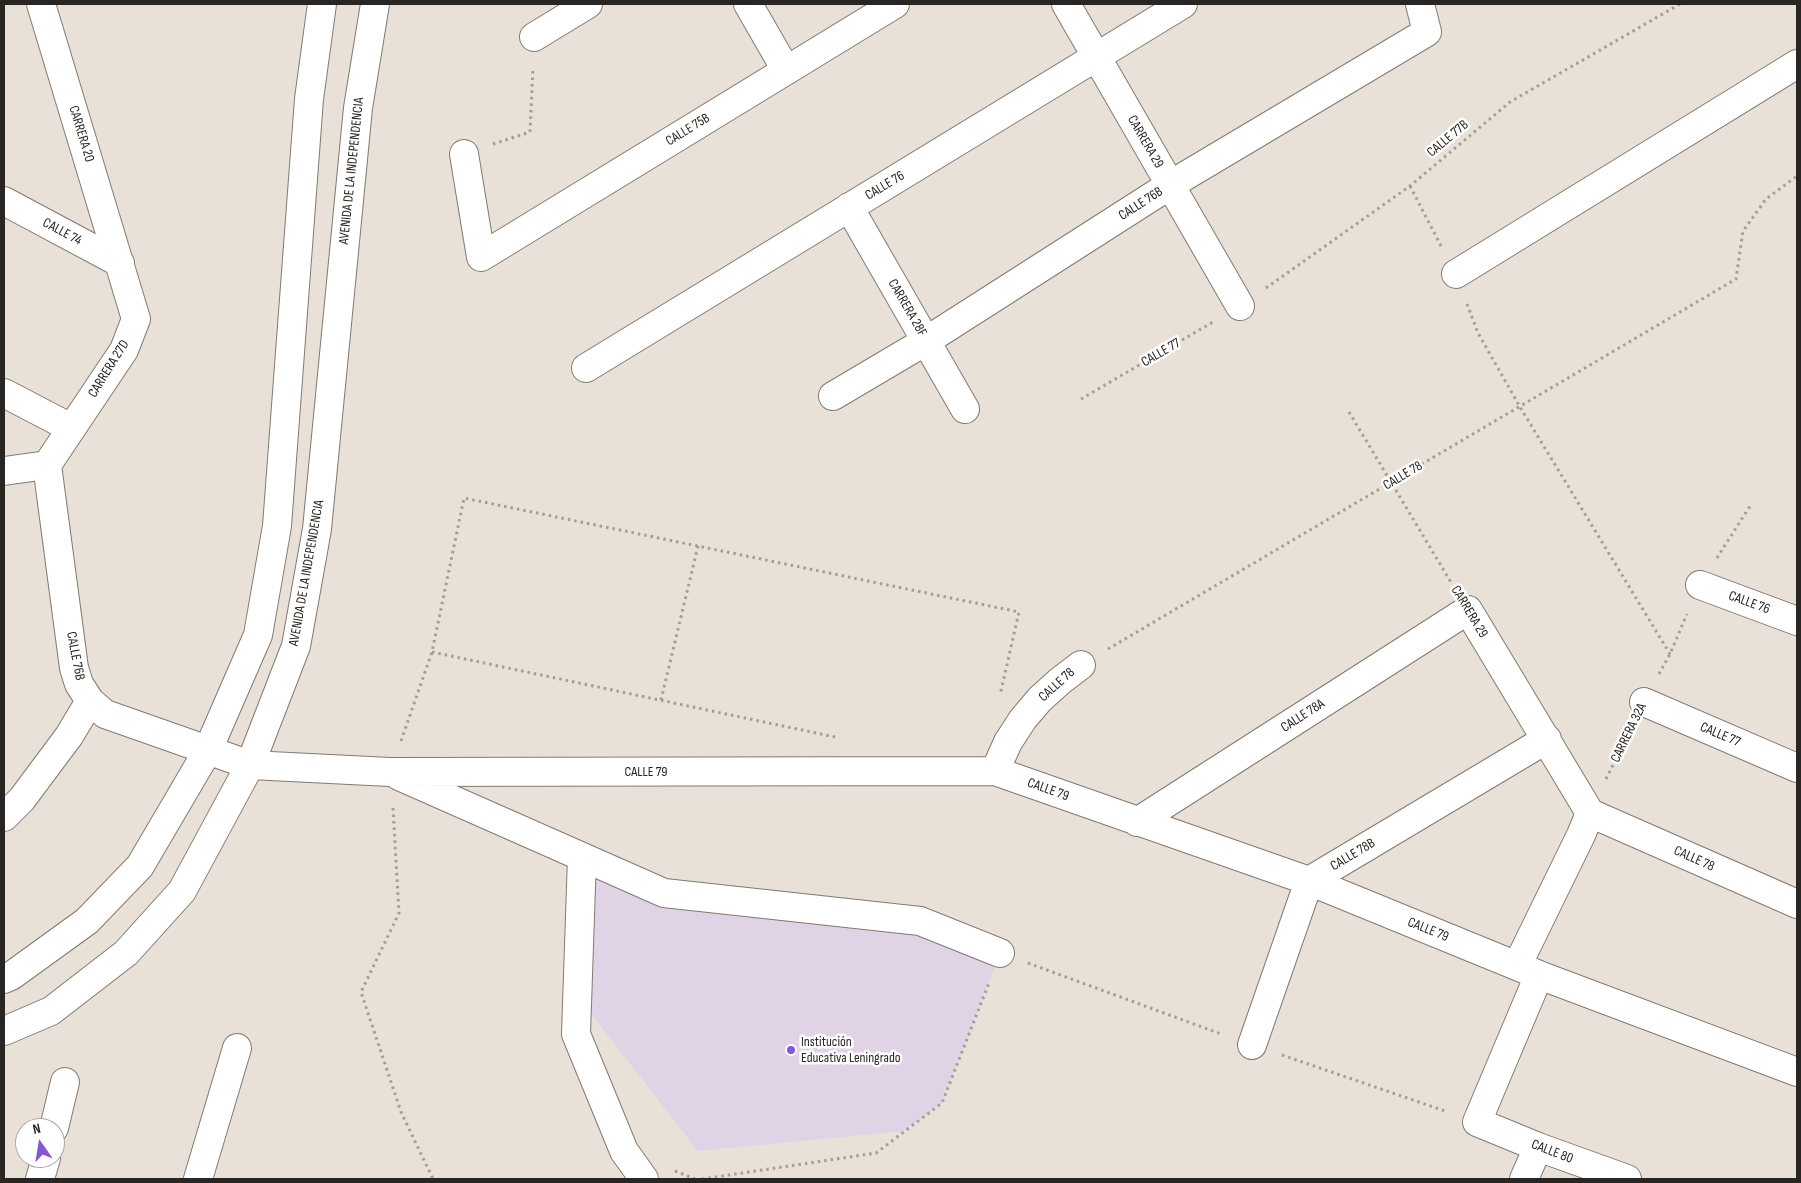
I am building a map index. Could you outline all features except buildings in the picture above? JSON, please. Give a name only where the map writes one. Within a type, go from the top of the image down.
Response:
[{"type":"street","points":[[4,979],[11,976],[87,920],[140,866],[208,750],[258,635],[277,526],[309,100],[322,4]]},
{"type":"street","name":"AVENIDA DE LA INDEPENDENCIA","points":[[4,1032],[51,1010],[126,953],[182,891],[250,765],[296,646],[317,529],[358,108],[375,4]]},
{"type":"street","points":[[534,37],[588,4]]},
{"type":"street","points":[[748,4],[786,70]]},
{"type":"street","name":"CALLE 75B","points":[[464,154],[481,257],[895,4]]},
{"type":"street","name":"CARRERA 29","points":[[1066,4],[1240,306]]},
{"type":"street","name":"CALLE 76","points":[[586,368],[1184,4]]},
{"type":"street","name":"CALLE 76B","points":[[833,396],[926,341],[1170,185],[1427,32],[1420,4]]},
{"type":"street","name":"CARRERA 20","points":[[38,6],[120,264]]},
{"type":"street","points":[[1456,274],[1797,64]]},
{"type":"street","name":"CALLE 74","points":[[4,201],[120,264]]},
{"type":"street","name":"CARRERA 28F","points":[[849,207],[965,409]]},
{"type":"street","name":"CARRERA 27D","points":[[47,465],[124,350],[136,319],[120,264]]},
{"type":"street","points":[[4,393],[71,428]]},
{"type":"street","points":[[4,471],[47,465]]},
{"type":"street","name":"CALLE 76B","points":[[47,465],[74,668],[79,684],[90,701],[105,714],[250,765]]},
{"type":"street","name":"CALLE 76","points":[[1700,585],[1797,621]]},
{"type":"street","name":"CARRERA 29","points":[[1468,610],[1590,813]]},
{"type":"street","name":"CALLE 78A","points":[[1137,822],[1468,610]]},
{"type":"street","name":"CALLE 78","points":[[994,771],[1008,742],[1040,699],[1081,665]]},
{"type":"street","points":[[4,817],[22,799],[69,736],[90,701]]},
{"type":"street","name":"CALLE 77","points":[[1644,702],[1797,768]]},
{"type":"street","name":"CALLE 78B","points":[[1309,881],[1547,739]]},
{"type":"street","name":"CALLE 79","points":[[250,765],[390,772],[994,771],[1309,881],[1528,971],[1797,1072]]},
{"type":"street","points":[[390,772],[664,893],[920,921],[1000,953]]},
{"type":"street","points":[[1528,971],[1590,813]]},
{"type":"street","name":"CALLE 78","points":[[1590,813],[1797,904]]},
{"type":"street","points":[[582,857],[576,1034],[624,1152],[644,1179]]},
{"type":"street","points":[[1252,1046],[1309,881]]},
{"type":"street","name":"CALLE 80","points":[[1528,971],[1477,1122],[1538,1147],[1627,1179]]},
{"type":"street","points":[[198,1179],[237,1048]]},
{"type":"street","points":[[56,1118],[65,1082]]},
{"type":"street","points":[[1524,1179],[1538,1147]]},
{"type":"path","name":"CALLE 77B","points":[[1240,306],[1410,186],[1510,102],[1680,4]]},
{"type":"path","points":[[464,154],[530,132],[534,37]]},
{"type":"path","name":"CALLE 78","points":[[1081,665],[1736,279],[1743,232],[1766,199],[1797,176]]},
{"type":"path","points":[[1410,186],[1456,274],[1478,333],[1520,407],[1670,654]]},
{"type":"path","name":"CALLE 77","points":[[1081,399],[1240,306]]},
{"type":"path","name":"CARRERA 29","points":[[1349,412],[1390,484],[1468,610]]},
{"type":"path","points":[[836,738],[432,652],[464,498],[1019,612],[998,704]]},
{"type":"path","name":"CARRERA 32A","points":[[1590,813],[1644,702],[1670,654],[1700,585],[1750,506]]},
{"type":"path","points":[[661,700],[698,546]]},
{"type":"path","points":[[380,951],[361,992],[401,1112],[433,1179]]},
{"type":"path","points":[[702,1179],[876,1153],[942,1103],[1000,953]]},
{"type":"shaded area","name":"Institución Educativa Leningrado","points":[[582,857],[664,893],[920,921],[1000,953],[942,1103],[904,1131],[698,1151],[577,996]]},
{"type":"place","name":"Institución Educativa Leningrado","points":[[791,1050]]}]
